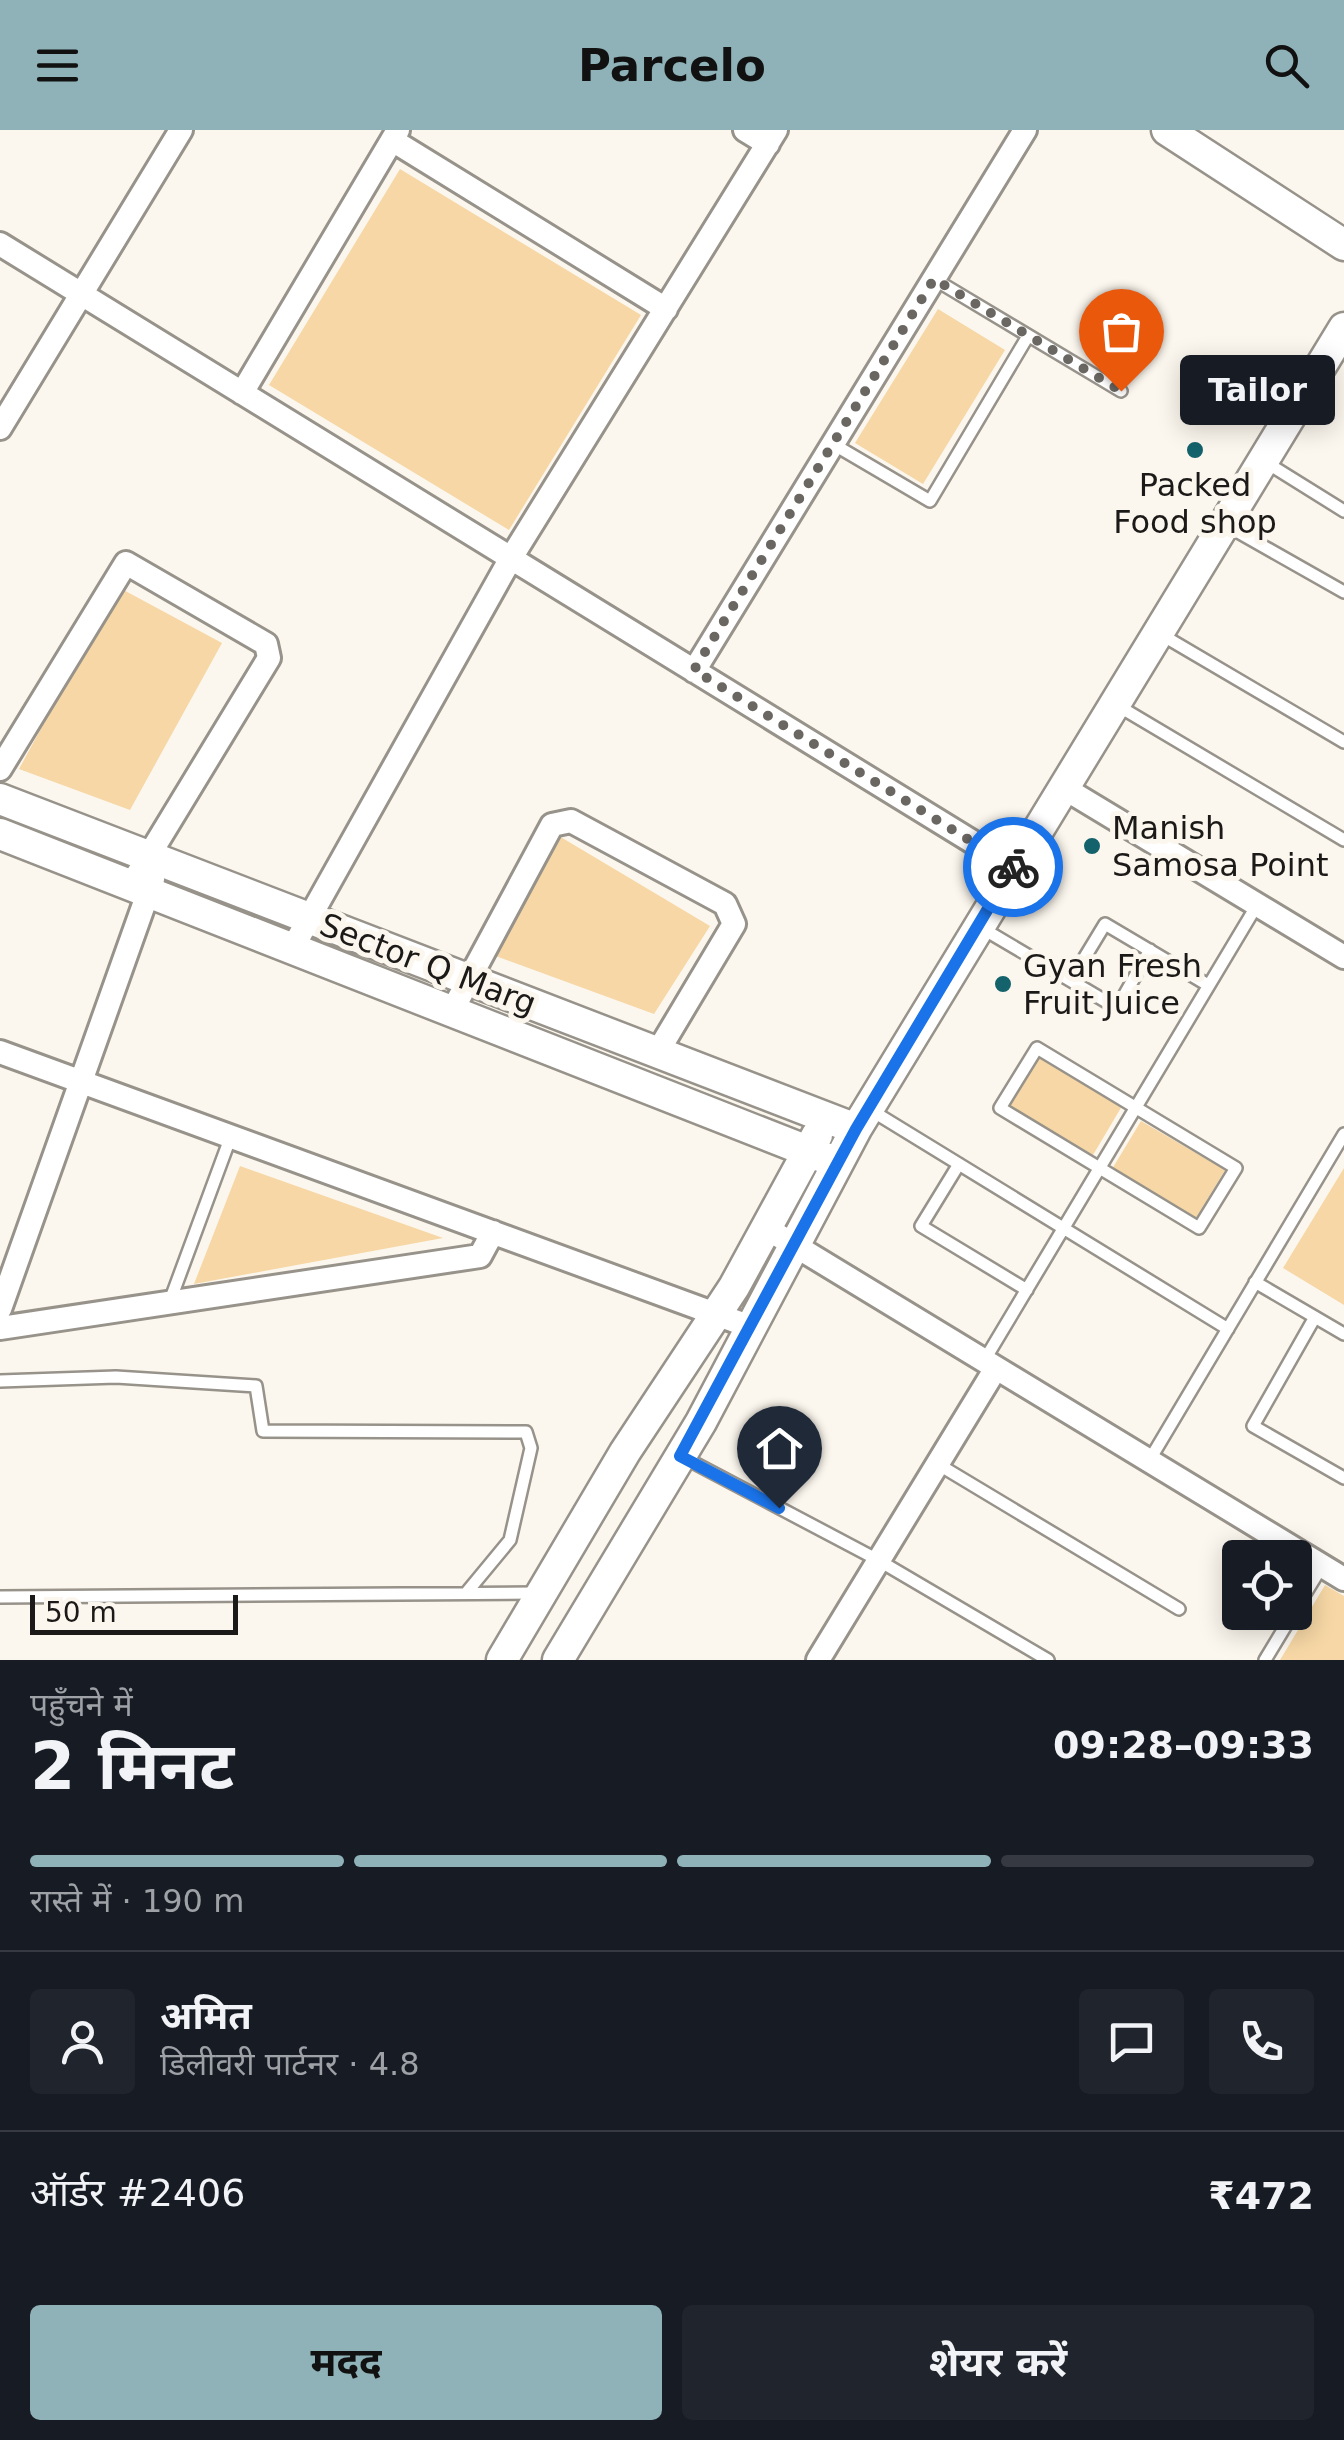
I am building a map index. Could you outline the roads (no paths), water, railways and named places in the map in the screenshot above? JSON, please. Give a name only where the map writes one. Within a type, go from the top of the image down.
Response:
[{"type":"street","points":[[0,428],[181,130]]},
{"type":"street","points":[[292,949],[512,558],[772,137],[745,130]]},
{"type":"street","points":[[694,670],[1025,130]]},
{"type":"street","points":[[1167,130],[1344,244]]},
{"type":"street","points":[[242,393],[395,135],[666,308]]},
{"type":"street","points":[[0,244],[1015,868]]},
{"type":"street","points":[[558,1660],[680,1456],[862,1119],[1344,328]]},
{"type":"street","points":[[0,769],[126,563],[266,644],[269,658],[153,858],[139,889],[81,1082],[0,1309]]},
{"type":"street","points":[[1064,788],[1344,958]]},
{"type":"street","name":"Sector Q Marg","points":[[0,799],[826,1118],[862,1119]]},
{"type":"street","points":[[452,1011],[552,825],[571,821],[726,904],[733,914],[734,924],[656,1052]]},
{"type":"street","points":[[0,834],[838,1163]]},
{"type":"street","points":[[0,1052],[752,1327]]},
{"type":"street","points":[[502,1660],[716,1314],[826,1118]]},
{"type":"street","points":[[766,1228],[1344,1579]]},
{"type":"street","points":[[0,1328],[480,1256],[494,1232]]},
{"type":"street","points":[[826,1657],[990,1364]]},
{"type":"lane","points":[[934,279],[1121,391]]},
{"type":"lane","points":[[833,444],[930,501],[1028,336]]},
{"type":"lane","points":[[1263,460],[1344,511]]},
{"type":"lane","points":[[1224,524],[1344,592]]},
{"type":"lane","points":[[1158,632],[1344,742]]},
{"type":"lane","points":[[1115,704],[1344,840]]},
{"type":"lane","points":[[990,1364],[1026,1290],[1257,904]]},
{"type":"lane","points":[[1071,980],[1105,924],[1208,985]]},
{"type":"lane","points":[[980,926],[1117,1008],[1150,950]]},
{"type":"lane","points":[[1037,1048],[1136,1107],[1236,1168],[1199,1228],[1000,1108],[1037,1048]]},
{"type":"lane","points":[[862,1119],[959,1164],[1228,1329]]},
{"type":"lane","points":[[1149,1461],[1344,1134]]},
{"type":"lane","points":[[170,1302],[231,1136]]},
{"type":"lane","points":[[959,1164],[921,1226],[1026,1290]]},
{"type":"lane","points":[[1256,1282],[1344,1334]]},
{"type":"lane","points":[[1315,1317],[1253,1426],[1344,1478]]},
{"type":"lane","points":[[0,1381],[116,1377],[256,1386],[263,1431],[526,1432],[531,1448],[510,1540],[467,1592]]},
{"type":"lane","points":[[680,1456],[878,1560],[1048,1660]]},
{"type":"lane","points":[[936,1463],[1179,1609]]},
{"type":"lane","points":[[1312,1582],[1322,1566]]},
{"type":"lane","points":[[0,1597],[542,1592]]},
{"type":"lane","points":[[1265,1660],[1283,1630]]},
{"type":"place","name":"Tailor","points":[[1121,391]]},
{"type":"place","name":"Packed Food shop","points":[[1195,450]]},
{"type":"place","name":"Manish Samosa Point","points":[[1092,846]]},
{"type":"place","name":"Gyan Fresh Fruit Juice","points":[[1003,984]]}]
